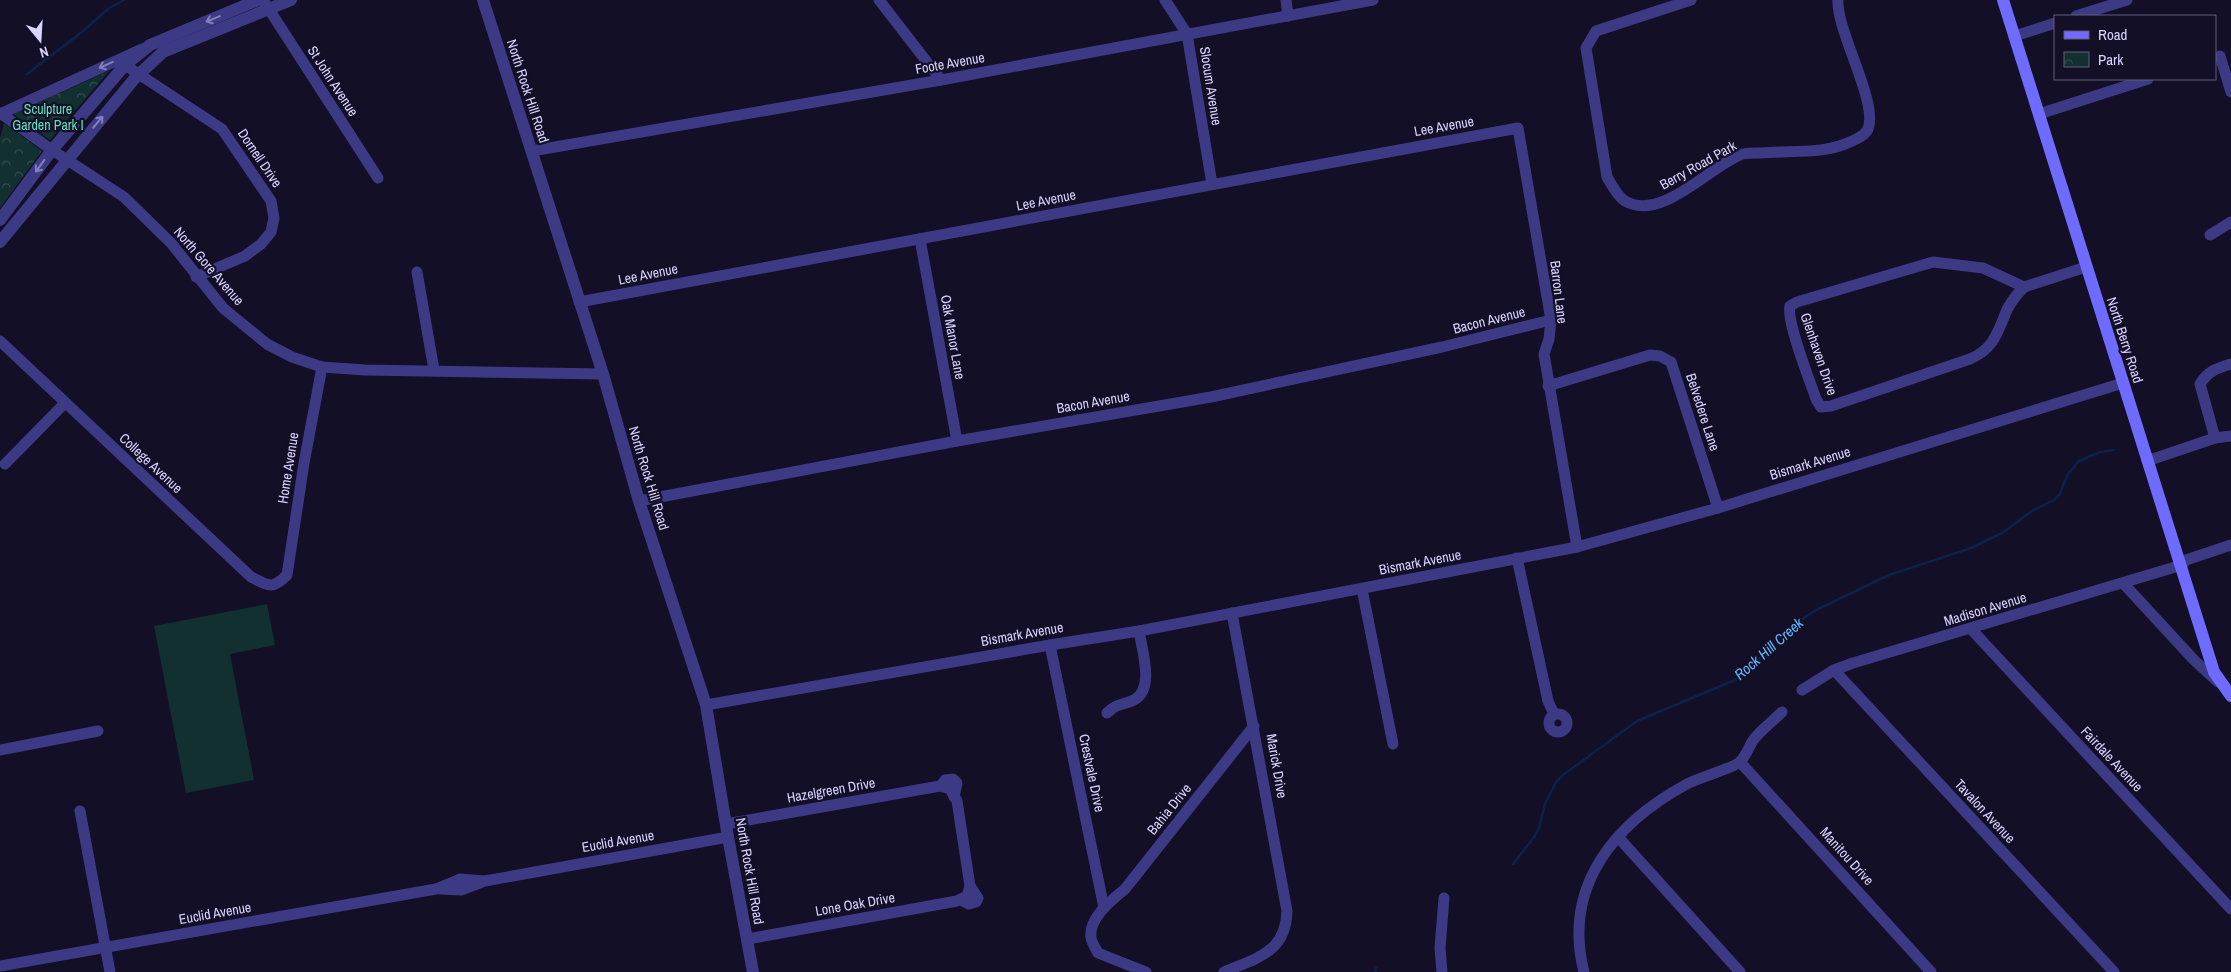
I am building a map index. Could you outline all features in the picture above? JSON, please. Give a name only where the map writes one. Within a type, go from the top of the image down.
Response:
[{"type":"main road","name":"North Berry Road","points":[[2003,0],[2147,461],[2182,564],[2214,672],[2227,691]]},
{"type":"street","points":[[0,113],[150,45],[258,0]]},
{"type":"street","points":[[0,242],[135,78],[163,52],[266,5],[291,0]]},
{"type":"street","name":"North Rock Hill Road","points":[[483,0],[603,374],[639,501],[706,705],[753,972]]},
{"type":"street","points":[[879,0],[941,80]]},
{"type":"street","name":"Slocum Avenue","points":[[1165,0],[1187,34],[1212,184]]},
{"type":"street","points":[[1286,0],[1288,16]]},
{"type":"street","name":"Foote Avenue","points":[[532,151],[941,80],[1373,0]]},
{"type":"street","name":"Berry Road Park","points":[[1692,0],[1596,31],[1586,48],[1607,177],[1625,201],[1638,205],[1661,202],[1741,154],[1787,151],[1809,152],[1840,147],[1862,136],[1867,130],[1870,118],[1860,77],[1846,39],[1837,0]]},
{"type":"street","points":[[2079,15],[2127,0]]},
{"type":"street","name":"St John Avenue","points":[[266,5],[378,178]]},
{"type":"street","points":[[2015,36],[2054,23]]},
{"type":"street","points":[[0,220],[52,150],[125,65],[150,45]]},
{"type":"street","points":[[2222,55],[2231,92]]},
{"type":"street","name":"Dornell Drive","points":[[125,65],[222,129],[271,201],[274,218],[271,232],[261,244],[245,256],[196,277]]},
{"type":"street","points":[[2039,114],[2145,80]]},
{"type":"street","name":"North Gore Avenue","points":[[0,113],[66,160],[124,197],[171,244],[222,308],[267,344],[292,357],[322,367],[603,374]]},
{"type":"street","name":"Lee Avenue","points":[[579,302],[1518,128]]},
{"type":"street","name":"Barron Lane","points":[[1518,128],[1551,320],[1549,339],[1544,354],[1548,386],[1577,547]]},
{"type":"street","points":[[2210,235],[2231,222]]},
{"type":"street","name":"Oak Manor Lane","points":[[920,239],[957,441]]},
{"type":"street","name":"Glenhaven Drive","points":[[1933,262],[1983,268],[2024,287],[2010,304],[1997,336],[1986,350],[1979,355],[1831,406],[1821,406],[1818,403],[1790,316],[1790,306],[1793,304],[1933,262]]},
{"type":"street","points":[[2024,287],[2086,267]]},
{"type":"street","points":[[417,272],[434,370]]},
{"type":"street","name":"Bacon Avenue","points":[[639,501],[957,441],[1211,397],[1442,347],[1551,320]]},
{"type":"street","name":"College Avenue","points":[[0,341],[251,577],[269,586],[278,584],[287,575]]},
{"type":"street","name":"Belvedere Lane","points":[[1548,386],[1650,355],[1660,356],[1671,362],[1718,508]]},
{"type":"street","points":[[2216,438],[2200,384],[2206,375],[2216,368],[2231,364]]},
{"type":"street","name":"Home Avenue","points":[[287,575],[304,463],[322,367]]},
{"type":"street","name":"Bismark Avenue","points":[[706,705],[1050,644],[1139,631],[1577,547],[1718,508],[2123,383]]},
{"type":"street","points":[[5,464],[65,403]]},
{"type":"street","points":[[2147,461],[2216,438],[2231,436]]},
{"type":"street","name":"Madison Avenue","points":[[1802,690],[1834,670],[2182,564],[2186,560],[2231,545]]},
{"type":"street","points":[[1517,558],[1548,701],[1554,714]]},
{"type":"street","name":"North Berry Road","points":[[2123,582],[2194,660],[2227,691]]},
{"type":"street","points":[[1362,589],[1393,744]]},
{"type":"street","name":"Marick Drive","points":[[1224,972],[1272,950],[1282,938],[1287,924],[1287,911],[1232,613]]},
{"type":"street","name":"Fairdale Avenue","points":[[1971,628],[2231,909]]},
{"type":"street","points":[[1107,713],[1115,705],[1134,700],[1143,693],[1147,681],[1139,631]]},
{"type":"street","name":"Crestvale Drive","points":[[1050,644],[1104,908]]},
{"type":"street","name":"Tavalon Avenue","points":[[1834,670],[2114,972]]},
{"type":"street","points":[[1584,972],[1578,938],[1579,912],[1586,888],[1598,863],[1618,837],[1655,804],[1688,784],[1740,762],[1755,738],[1782,712]]},
{"type":"street","name":"Bahia Drive","points":[[1146,972],[1098,953],[1091,937],[1095,920],[1104,908],[1125,888],[1254,726]]},
{"type":"street","points":[[2,747],[98,731]]},
{"type":"street","name":"Manitou Drive","points":[[1740,762],[1931,972]]},
{"type":"street","name":"Hazelgreen Drive","points":[[727,831],[948,791],[966,894]]},
{"type":"street","points":[[80,811],[110,972]]},
{"type":"street","name":"Euclid Avenue","points":[[0,966],[436,889],[461,890],[485,881],[727,831]]},
{"type":"street","points":[[1618,837],[1740,972]]},
{"type":"street","name":"Lone Oak Drive","points":[[748,939],[966,894]]},
{"type":"street","points":[[1442,972],[1440,948],[1444,898]]},
{"type":"green space","name":"Sculpture Garden Park I","points":[[109,71],[50,140],[13,114]]},
{"type":"green space","points":[[4,123],[42,151],[0,208],[0,138]]},
{"type":"green space","points":[[267,604],[275,645],[230,654],[254,780],[186,793],[154,626]]},
{"type":"waterway","points":[[27,74],[82,32],[109,8],[124,0]]},
{"type":"waterway","name":"Rock Hill Creek","points":[[1513,864],[1535,836],[1545,804],[1556,782],[1637,721],[1735,680],[1755,664],[1790,627],[1816,610],[1889,575],[1971,548],[2002,533],[2032,511],[2054,500],[2059,495],[2068,474],[2079,461],[2100,452],[2114,450]]},
{"type":"waterway","name":"Rock Hill Creek","points":[[1375,972],[1376,968]]}]
